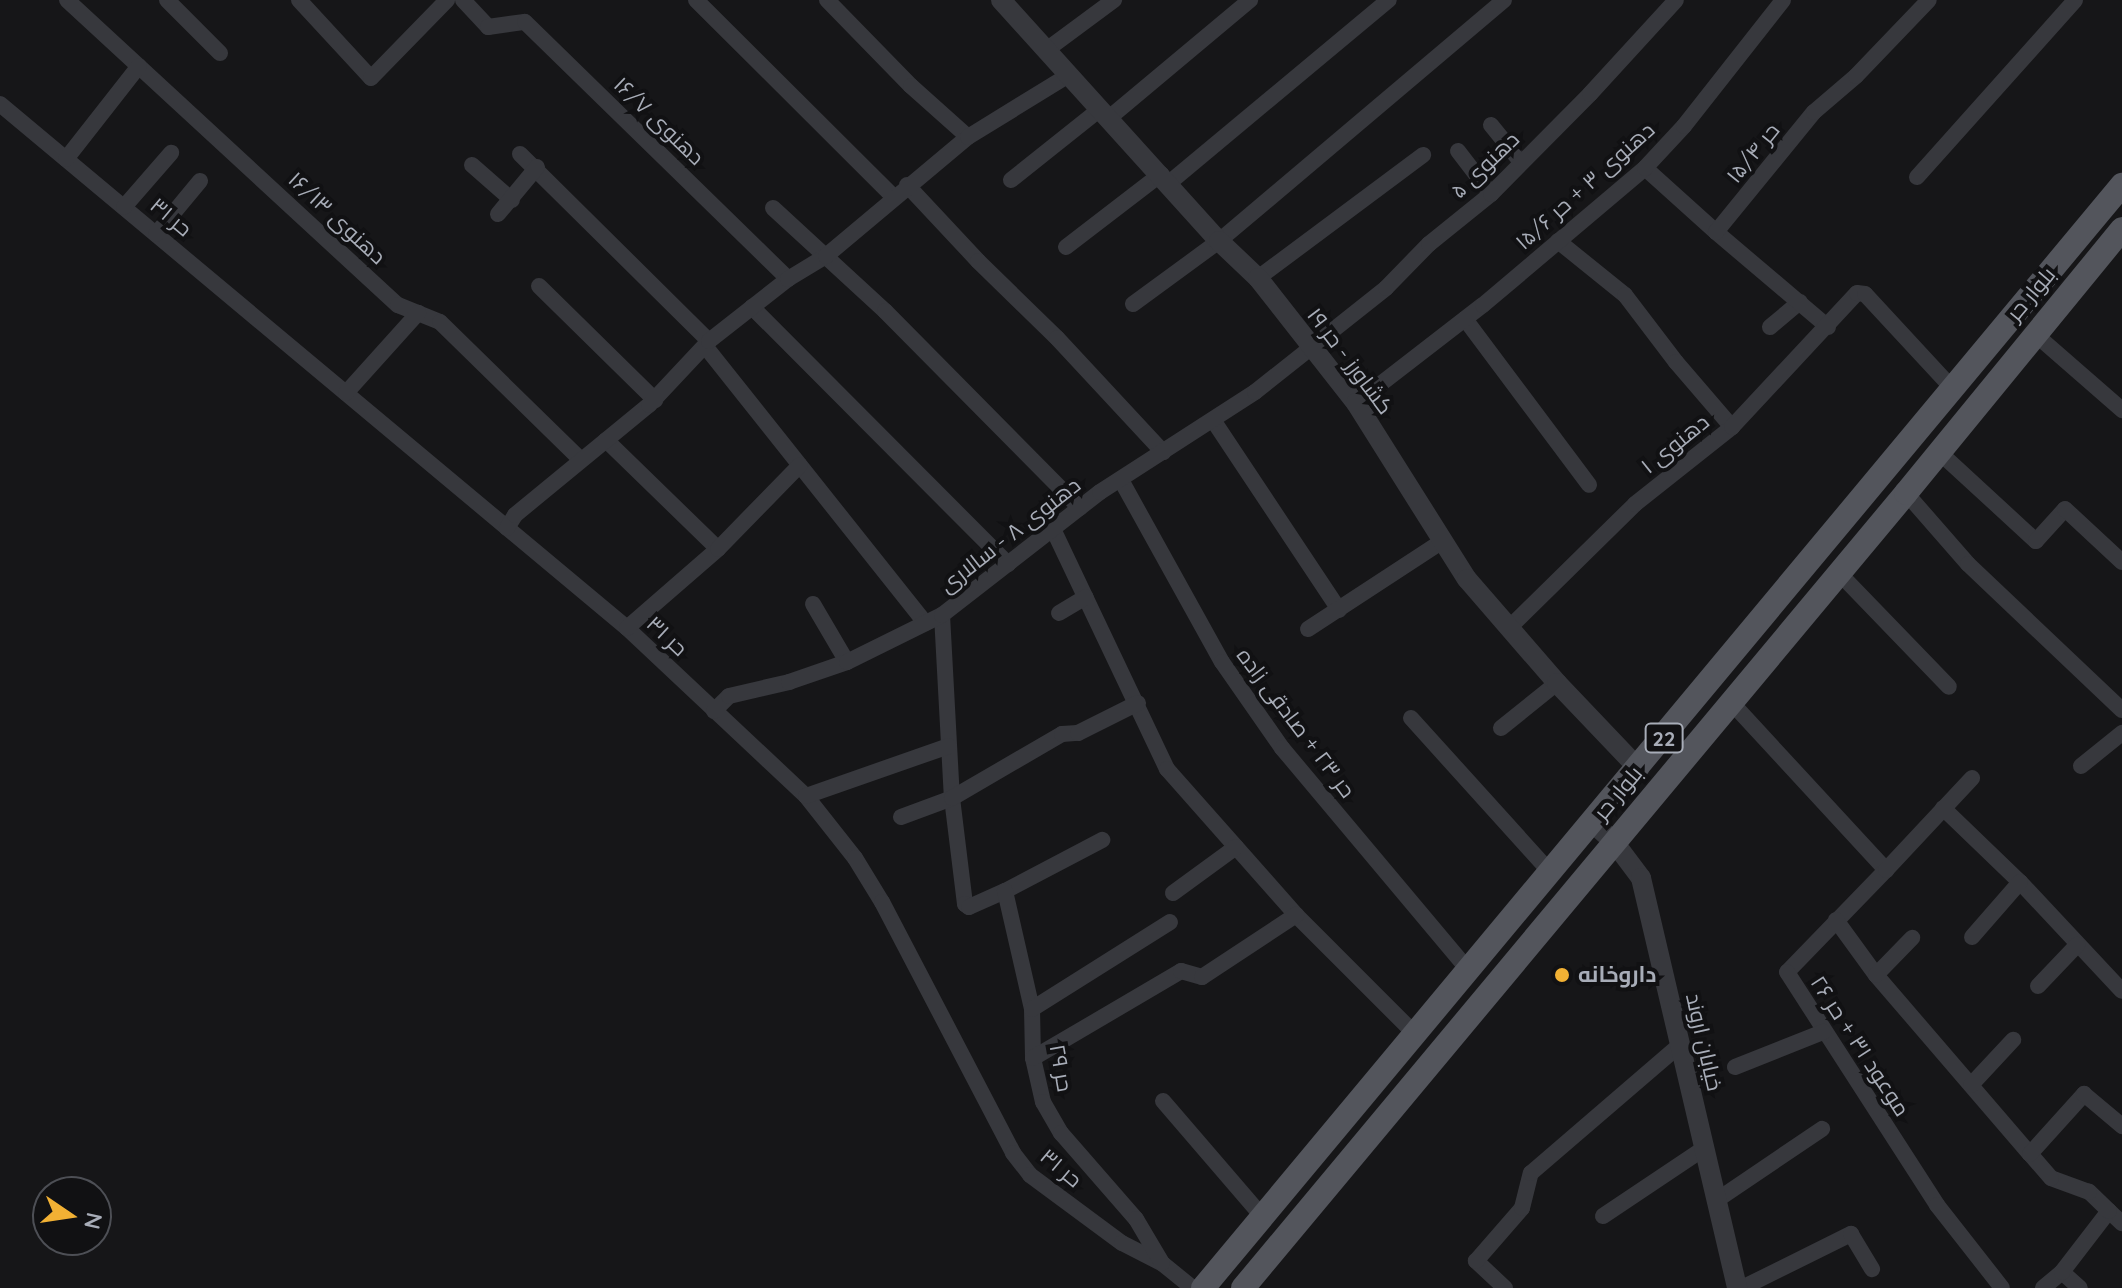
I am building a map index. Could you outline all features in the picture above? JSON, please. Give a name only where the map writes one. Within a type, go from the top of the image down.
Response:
[{"type":"main road","name":"بلوار حر","points":[[1203,1288],[1639,769],[2122,185]]},
{"type":"main road","name":"بلوار حر","points":[[1243,1288],[1906,493],[2122,229]]},
{"type":"street","name":"دهنوی ۱۶/۱۳","points":[[67,0],[398,305],[440,322],[581,460]]},
{"type":"street","points":[[167,0],[220,53]]},
{"type":"street","points":[[299,0],[371,78],[447,0]]},
{"type":"street","name":"دهنوی ۱۶/۷","points":[[463,0],[488,27],[525,22],[788,279]]},
{"type":"street","points":[[696,0],[736,36],[893,196]]},
{"type":"street","points":[[827,0],[911,86],[968,137]]},
{"type":"street","name":"کشاورز - حر ۱۹","points":[[1001,0],[1219,241],[1258,278],[1356,403],[1467,579],[1557,683],[1639,769]]},
{"type":"street","points":[[1045,51],[1114,0]]},
{"type":"street","points":[[1011,180],[1105,113],[1250,0]]},
{"type":"street","points":[[1066,247],[1165,178],[1389,0]]},
{"type":"street","points":[[1133,304],[1219,241],[1504,0]]},
{"type":"street","name":"دهنوی ۵","points":[[1311,349],[1491,194],[1590,94],[1676,0]]},
{"type":"street","name":"دهنوی ۳ + حر ۱۵/۶","points":[[1356,403],[1465,319],[1645,168],[1684,126],[1783,0]]},
{"type":"street","name":"حر ۱۵/۴","points":[[1716,232],[1814,112],[1856,76],[1929,0]]},
{"type":"street","points":[[1917,177],[2075,0]]},
{"type":"street","points":[[66,159],[139,66]]},
{"type":"street","points":[[507,528],[515,515],[655,400],[707,344],[752,307],[788,279],[826,256],[893,196],[968,137],[1067,76]]},
{"type":"street","name":"حر ۳۱","points":[[0,104],[627,628],[806,796],[855,858],[882,902],[1013,1153],[1030,1175],[1122,1243],[1163,1264],[1193,1288]]},
{"type":"street","points":[[1491,125],[1521,162]]},
{"type":"street","points":[[1458,151],[1491,194]]},
{"type":"street","points":[[124,207],[171,153]]},
{"type":"street","points":[[520,154],[537,167],[707,344],[925,623]]},
{"type":"street","points":[[1258,278],[1423,155]]},
{"type":"street","points":[[472,165],[512,200]]},
{"type":"street","points":[[498,214],[537,167]]},
{"type":"street","points":[[1645,168],[1828,327]]},
{"type":"street","points":[[156,234],[200,181]]},
{"type":"street","points":[[907,185],[1163,452]]},
{"type":"street","points":[[773,208],[826,256],[1080,508]]},
{"type":"street","points":[[1558,241],[1625,295],[1676,362],[1732,427]]},
{"type":"street","points":[[539,286],[655,400]]},
{"type":"street","name":"دهنوی ۱","points":[[1510,627],[1635,504],[1732,427],[1857,293],[1865,294],[1953,389]]},
{"type":"street","points":[[1770,327],[1800,302]]},
{"type":"street","points":[[752,307],[1008,564]]},
{"type":"street","points":[[346,393],[418,313]]},
{"type":"street","points":[[1465,319],[1589,485]]},
{"type":"street","points":[[2035,334],[2122,410]]},
{"type":"street","name":"دهنوی ۸ - سالاری","points":[[714,711],[729,696],[789,682],[847,662],[942,615],[1080,508],[1213,420],[1311,349]]},
{"type":"street","points":[[1213,420],[1339,610]]},
{"type":"street","points":[[606,440],[718,549]]},
{"type":"street","points":[[1938,451],[2036,541],[2065,509],[2122,562]]},
{"type":"street","points":[[627,628],[718,549],[800,465]]},
{"type":"street","name":"حر ۲۳ + صادقی زاده","points":[[1121,480],[1222,662],[1282,748],[1468,970]]},
{"type":"street","points":[[1906,493],[1968,564],[2122,710]]},
{"type":"street","points":[[1053,529],[1167,769],[1214,818],[1296,915],[1361,984],[1415,1034]]},
{"type":"street","points":[[1308,629],[1441,542]]},
{"type":"street","points":[[1839,573],[1949,687]]},
{"type":"street","points":[[1059,613],[1086,597]]},
{"type":"street","points":[[813,604],[847,662]]},
{"type":"street","points":[[942,615],[952,798],[965,904],[969,907],[1005,891],[1102,840]]},
{"type":"street","points":[[1501,728],[1557,683]]},
{"type":"street","points":[[1731,702],[1886,870]]},
{"type":"street","points":[[901,817],[952,798],[1062,734],[1078,733],[1138,703]]},
{"type":"street","points":[[1411,718],[1551,873]]},
{"type":"street","points":[[2081,766],[2122,733]]},
{"type":"street","points":[[806,796],[949,746]]},
{"type":"street","name":"موعود ۳۱ + حر ۲۶","points":[[1972,778],[1787,972],[1937,1205],[2002,1288]]},
{"type":"street","points":[[1943,808],[2020,882],[2122,991]]},
{"type":"street","name":"خیابان اروند","points":[[1593,823],[1614,842],[1641,878],[1703,1149],[1739,1288]]},
{"type":"street","points":[[1173,893],[1236,847]]},
{"type":"street","points":[[1972,937],[2020,882]]},
{"type":"street","name":"حر ۲۹","points":[[1005,891],[1032,1009],[1033,1058],[1043,1102],[1061,1133],[1136,1219],[1163,1264]]},
{"type":"street","points":[[1033,1058],[1181,971],[1202,977],[1296,915]]},
{"type":"street","points":[[1836,920],[1876,975],[2051,1178],[2089,1192],[2116,1217],[2043,1288]]},
{"type":"street","points":[[1032,1009],[1170,922]]},
{"type":"street","points":[[1876,975],[1912,938]]},
{"type":"street","points":[[2038,986],[2077,945]]},
{"type":"street","points":[[1735,1067],[1823,1032]]},
{"type":"street","points":[[1971,1085],[2013,1040]]},
{"type":"street","points":[[1505,1288],[1476,1261],[1522,1208],[1531,1173],[1681,1044]]},
{"type":"street","points":[[2030,1154],[2084,1094],[2122,1126]]},
{"type":"street","points":[[1163,1101],[1262,1216]]},
{"type":"street","points":[[1717,1200],[1822,1129]]},
{"type":"street","points":[[1603,1216],[1703,1149]]},
{"type":"street","points":[[1739,1288],[1851,1234],[1872,1269]]},
{"type":"street","points":[[2062,1272],[2080,1288]]},
{"type":"place","name":"داروخانه","points":[[1562,975]]}]
